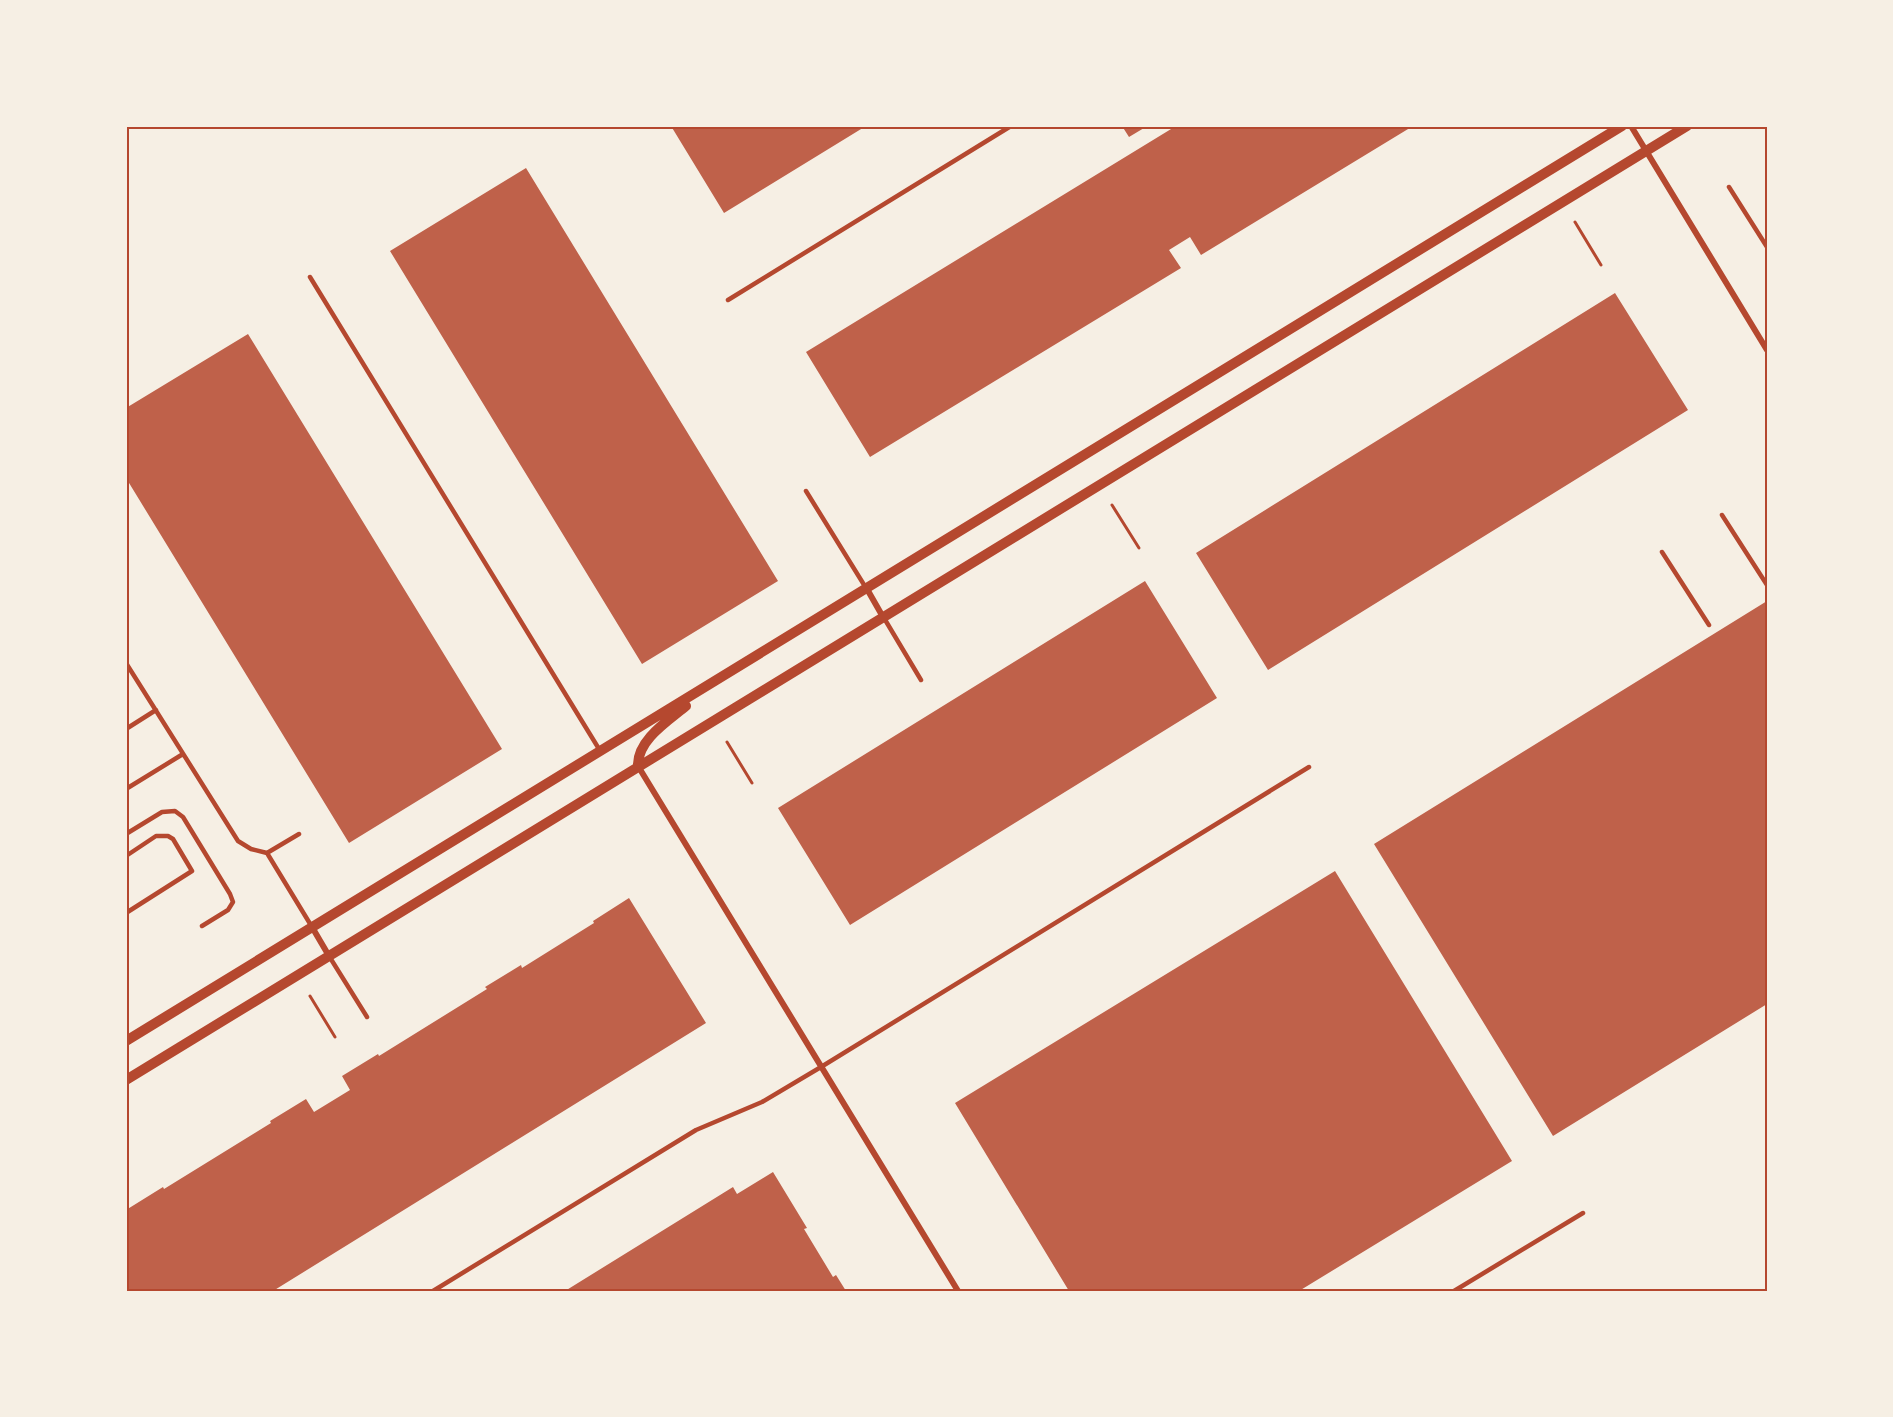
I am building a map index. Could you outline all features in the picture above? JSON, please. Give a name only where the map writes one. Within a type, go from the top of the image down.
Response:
[{"type":"street","points":[[126,1041],[1622,126]]},
{"type":"street","points":[[1631,126],[1767,350]]},
{"type":"street","points":[[126,1080],[1687,126]]},
{"type":"street","points":[[867,589],[883,617]]},
{"type":"street","points":[[711,685],[649,739],[640,752],[638,766],[958,1291]]},
{"type":"street","points":[[312,927],[329,956]]},
{"type":"lane","points":[[728,300],[1011,126]]},
{"type":"lane","points":[[1729,187],[1767,247]]},
{"type":"lane","points":[[310,277],[601,752]]},
{"type":"lane","points":[[806,491],[867,589]]},
{"type":"lane","points":[[1722,515],[1767,585]]},
{"type":"lane","points":[[1662,552],[1709,625]]},
{"type":"lane","points":[[883,617],[921,680]]},
{"type":"lane","points":[[126,663],[238,841],[252,849],[267,853],[312,927]]},
{"type":"lane","points":[[126,729],[156,710]]},
{"type":"lane","points":[[126,789],[183,754]]},
{"type":"lane","points":[[432,1291],[696,1130],[762,1102],[821,1067],[1309,767]]},
{"type":"lane","points":[[126,834],[162,812],[175,811],[183,817],[233,902],[228,910],[202,926]]},
{"type":"lane","points":[[267,853],[299,834]]},
{"type":"lane","points":[[126,856],[156,836],[168,836],[173,840],[192,872],[126,913]]},
{"type":"lane","points":[[329,956],[367,1017]]},
{"type":"lane","points":[[1454,1291],[1582,1213]]},
{"type":"path","points":[[1575,222],[1601,265]]},
{"type":"path","points":[[1112,505],[1139,548]]},
{"type":"path","points":[[727,742],[752,783]]},
{"type":"path","points":[[310,996],[335,1037]]},
{"type":"building","points":[[671,126],[866,126],[724,213]]},
{"type":"building","points":[[1122,126],[1142,126],[1144,128],[1129,137]]},
{"type":"building","points":[[1176,126],[1413,126],[1201,255],[1190,237],[1169,250],[1181,268],[870,457],[806,352]]},
{"type":"building","points":[[526,168],[778,581],[642,664],[390,251]]},
{"type":"building","points":[[1615,293],[1688,410],[1268,670],[1196,553]]},
{"type":"building","points":[[248,334],[502,749],[349,843],[126,478],[126,408]]},
{"type":"building","points":[[1145,581],[1217,698],[850,925],[778,808]]},
{"type":"building","points":[[1767,601],[1767,1004],[1553,1136],[1374,844]]},
{"type":"building","points":[[1335,871],[1512,1161],[1299,1291],[1069,1291],[955,1103]]},
{"type":"building","points":[[629,898],[706,1023],[273,1291],[126,1291],[126,1210],[163,1187],[164,1189],[306,1099],[314,1112],[350,1090],[342,1076],[378,1054],[379,1056],[487,989],[485,987],[521,965],[522,968]]},
{"type":"building","points":[[773,1172],[833,1277],[836,1275],[846,1291],[565,1291],[733,1187],[737,1194]]}]
